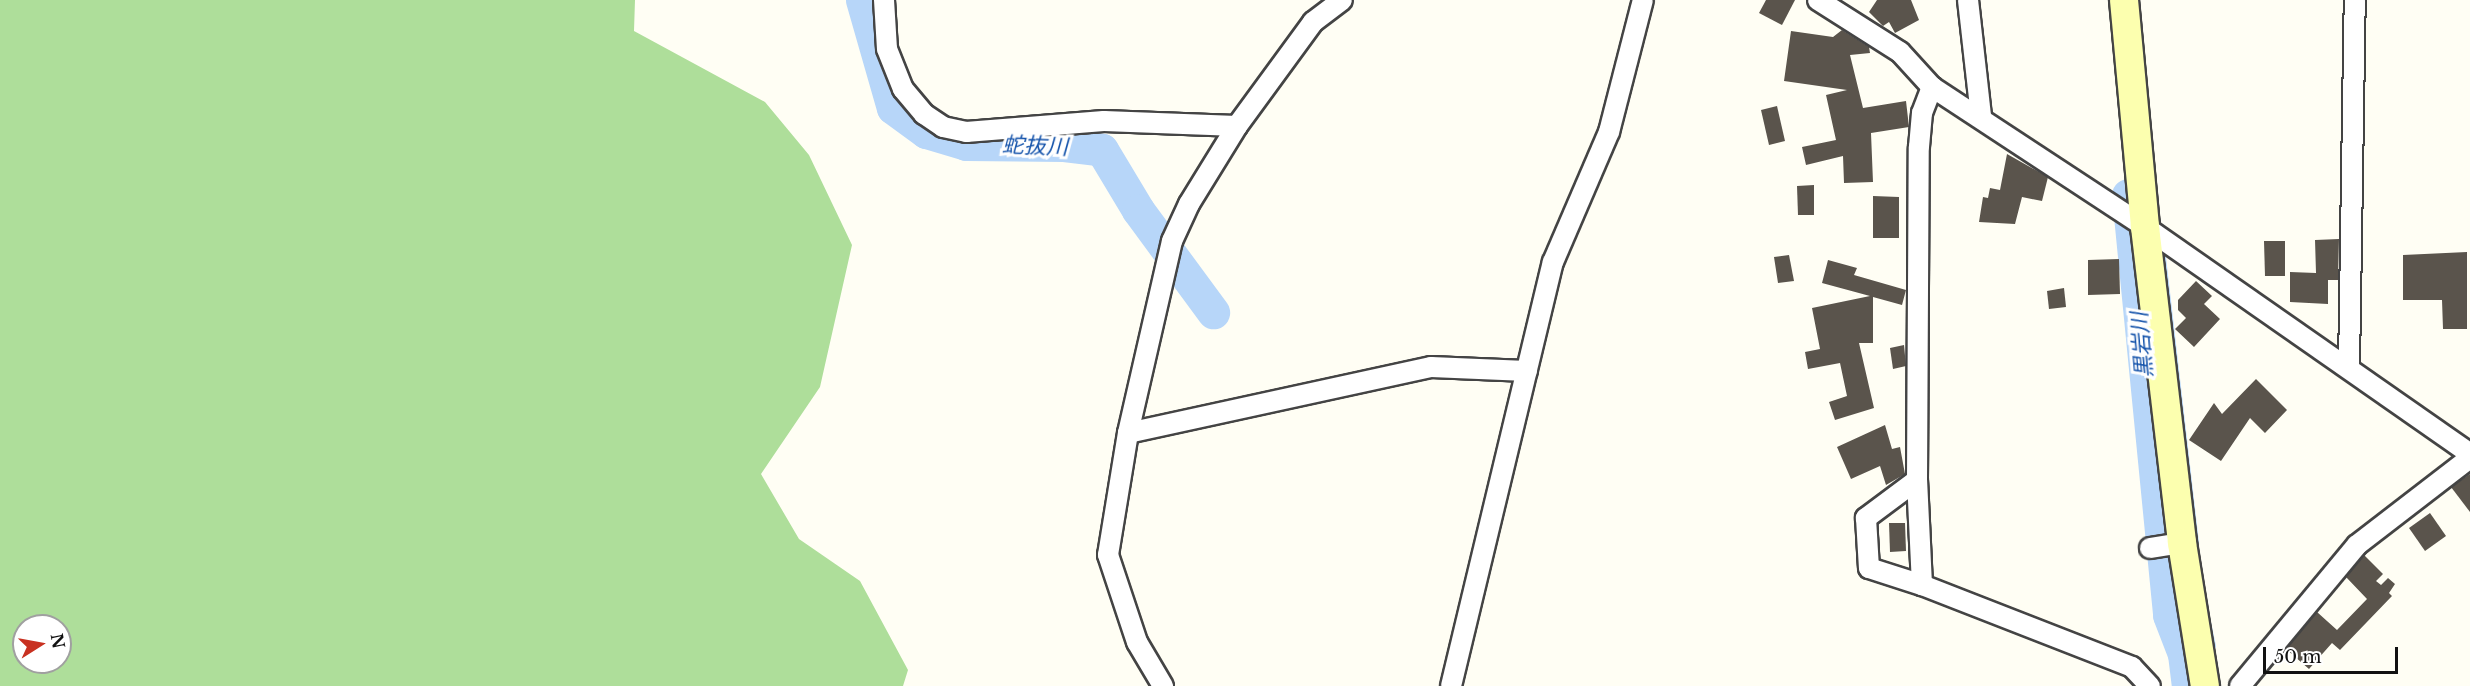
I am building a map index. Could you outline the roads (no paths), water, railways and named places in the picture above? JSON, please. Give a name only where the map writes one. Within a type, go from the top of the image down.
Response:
[{"type":"street","points":[[884,0],[887,49],[903,89],[924,114],[943,127],[966,132],[1104,121],[1237,126]]},
{"type":"street","points":[[1163,686],[1137,642],[1108,555],[1128,433],[1172,241],[1189,204],[1237,126],[1313,22],[1341,0]]},
{"type":"street","points":[[1451,686],[1553,262],[1609,132],[1642,0]]},
{"type":"street","points":[[1818,0],[1900,52],[1932,87],[1981,116],[2349,367],[2470,456],[2357,545],[2240,686]]},
{"type":"street","points":[[1968,0],[1981,116]]},
{"type":"street","points":[[2124,0],[2144,227],[2181,543],[2205,686]]},
{"type":"street","points":[[2349,367],[2355,0]]},
{"type":"street","points":[[1922,585],[1917,480],[1919,147],[1922,113],[1932,87]]},
{"type":"street","points":[[1128,433],[1431,367],[1527,371]]},
{"type":"street","points":[[1917,480],[1866,518],[1869,568],[1922,585],[2132,668],[2150,686]]},
{"type":"street","points":[[2151,548],[2181,543]]},
{"type":"waterway","name":"蛇抜川","points":[[862,0],[893,108],[926,132],[966,144],[1064,145],[1102,150],[1138,210],[1213,312]]},
{"type":"waterway","name":"黒岩川","points":[[2128,195],[2169,615],[2184,654],[2188,686]]},
{"type":"waterway","points":[[2163,257],[2196,542]]},
{"type":"waterway","points":[[2208,622],[2213,645]]}]
